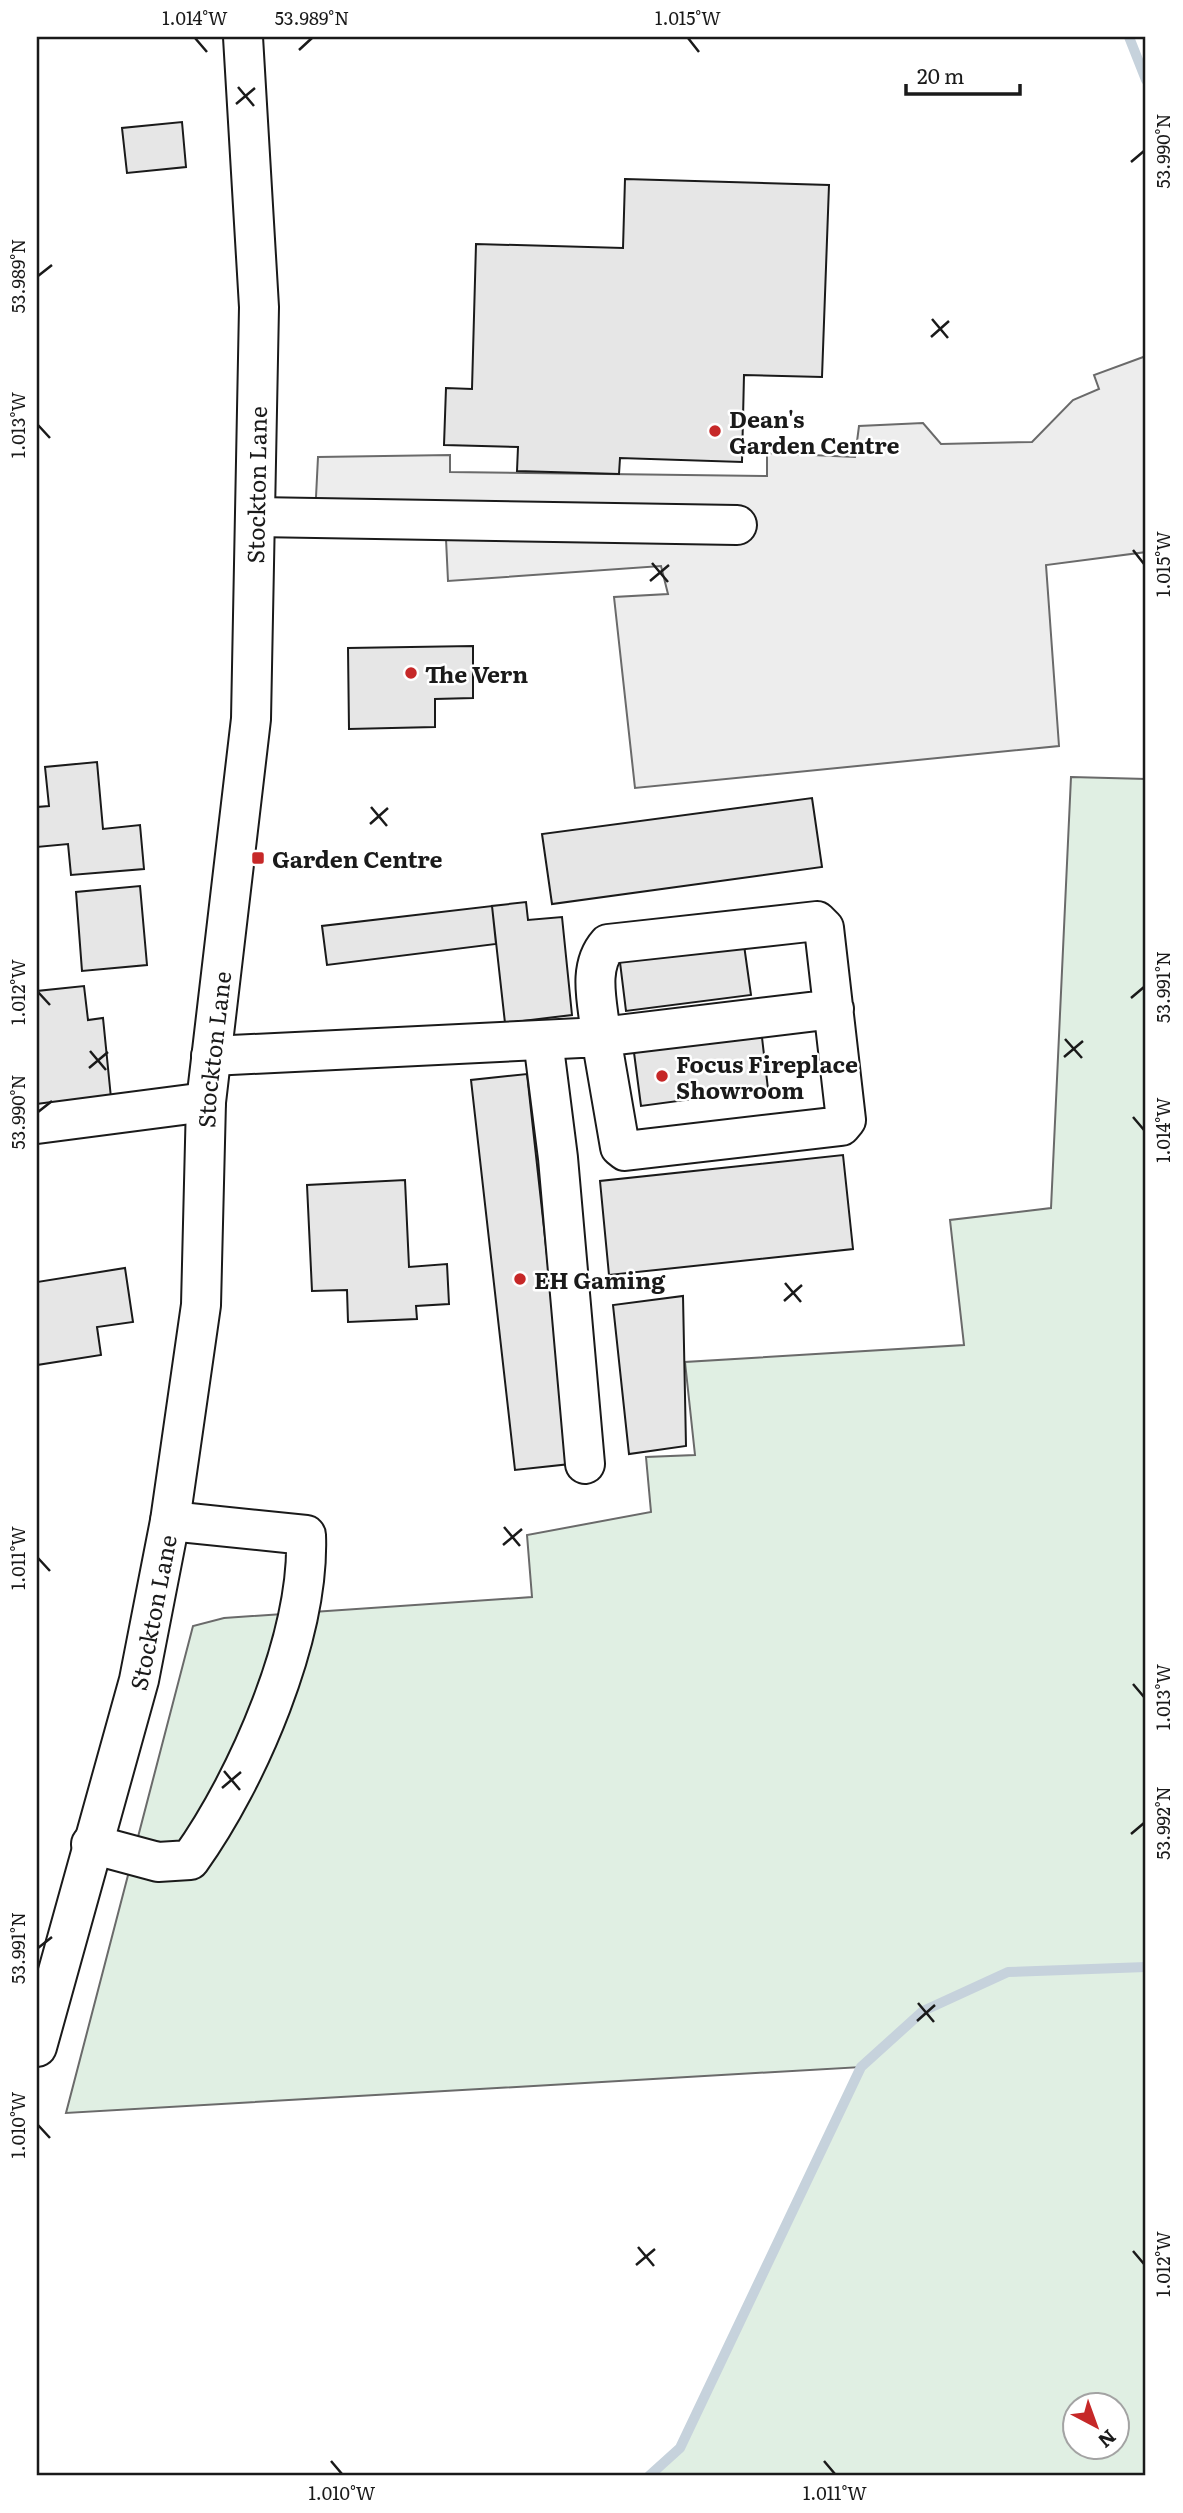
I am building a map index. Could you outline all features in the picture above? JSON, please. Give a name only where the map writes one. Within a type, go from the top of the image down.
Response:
[{"type":"street","name":"Stockton Lane","points":[[37,2047],[138,1680],[170,1521],[201,1305],[206,1102],[251,719],[259,307],[243,37]]},
{"type":"street","points":[[256,517],[737,525]]},
{"type":"street","points":[[817,921],[824,928],[846,1120],[841,1126],[625,1151],[620,1147],[601,1037],[595,967],[598,956],[608,944],[817,921]]},
{"type":"street","points":[[211,1056],[601,1037],[834,1009]]},
{"type":"street","points":[[543,1040],[558,1158],[585,1464]]},
{"type":"street","points":[[37,1124],[206,1102]]},
{"type":"street","points":[[91,1844],[158,1862],[190,1860],[209,1834],[253,1750],[288,1654],[307,1563],[306,1535],[170,1521]]},
{"type":"green space","points":[[1071,777],[1146,779],[1146,2476],[649,2476],[680,2448],[861,2067],[66,2113],[193,1626],[224,1618],[532,1597],[527,1535],[651,1512],[646,1457],[695,1455],[685,1362],[964,1345],[950,1220],[1051,1208]]},
{"type":"shaded area","points":[[1146,356],[1146,552],[1046,565],[1059,746],[635,788],[614,597],[668,594],[661,566],[448,581],[445,518],[315,517],[318,457],[450,455],[450,472],[767,476],[767,453],[855,457],[859,426],[923,423],[941,444],[1032,442],[1073,400],[1099,389],[1094,375]]},
{"type":"building","points":[[182,122],[186,167],[127,173],[122,128]]},
{"type":"building","points":[[625,179],[829,185],[822,377],[744,375],[742,462],[620,458],[619,474],[517,471],[518,447],[444,445],[446,388],[472,389],[476,244],[623,248]]},
{"type":"building","name":"The Vern","points":[[473,646],[473,698],[435,699],[435,727],[349,729],[348,648]]},
{"type":"building","points":[[97,762],[103,829],[140,825],[144,869],[71,875],[68,844],[37,847],[37,807],[49,806],[45,767]]},
{"type":"building","points":[[812,798],[822,867],[552,904],[542,834]]},
{"type":"building","points":[[140,886],[147,965],[82,971],[76,892]]},
{"type":"building","points":[[526,902],[528,920],[562,917],[572,1015],[505,1023],[492,906]]},
{"type":"building","points":[[492,906],[496,944],[327,965],[322,926]]},
{"type":"building","points":[[743,938],[751,995],[626,1011],[619,954]]},
{"type":"building","points":[[84,986],[88,1020],[103,1018],[112,1108],[37,1116],[37,991]]},
{"type":"building","points":[[761,1029],[768,1089],[641,1106],[633,1045]]},
{"type":"building","points":[[527,1074],[570,1464],[515,1470],[471,1080]]},
{"type":"building","points":[[843,1155],[853,1249],[609,1275],[600,1181]]},
{"type":"building","points":[[405,1180],[409,1267],[447,1264],[449,1304],[416,1306],[417,1319],[348,1322],[347,1290],[312,1291],[307,1185]]},
{"type":"building","points":[[125,1268],[133,1322],[97,1327],[101,1355],[37,1365],[37,1282]]},
{"type":"building","points":[[683,1296],[686,1446],[629,1454],[613,1305]]},
{"type":"waterway","points":[[1129,37],[1146,80]]},
{"type":"waterway","points":[[649,2476],[680,2448],[861,2067],[923,2011],[1008,1972],[1146,1967]]},
{"type":"place","name":"Dean's Garden Centre","points":[[715,431]]},
{"type":"place","name":"The Vern","points":[[411,673]]},
{"type":"place","name":"Garden Centre","points":[[258,858]]},
{"type":"place","name":"Focus Fireplace Showroom","points":[[662,1076]]},
{"type":"place","name":"EH Gaming","points":[[520,1279]]}]
